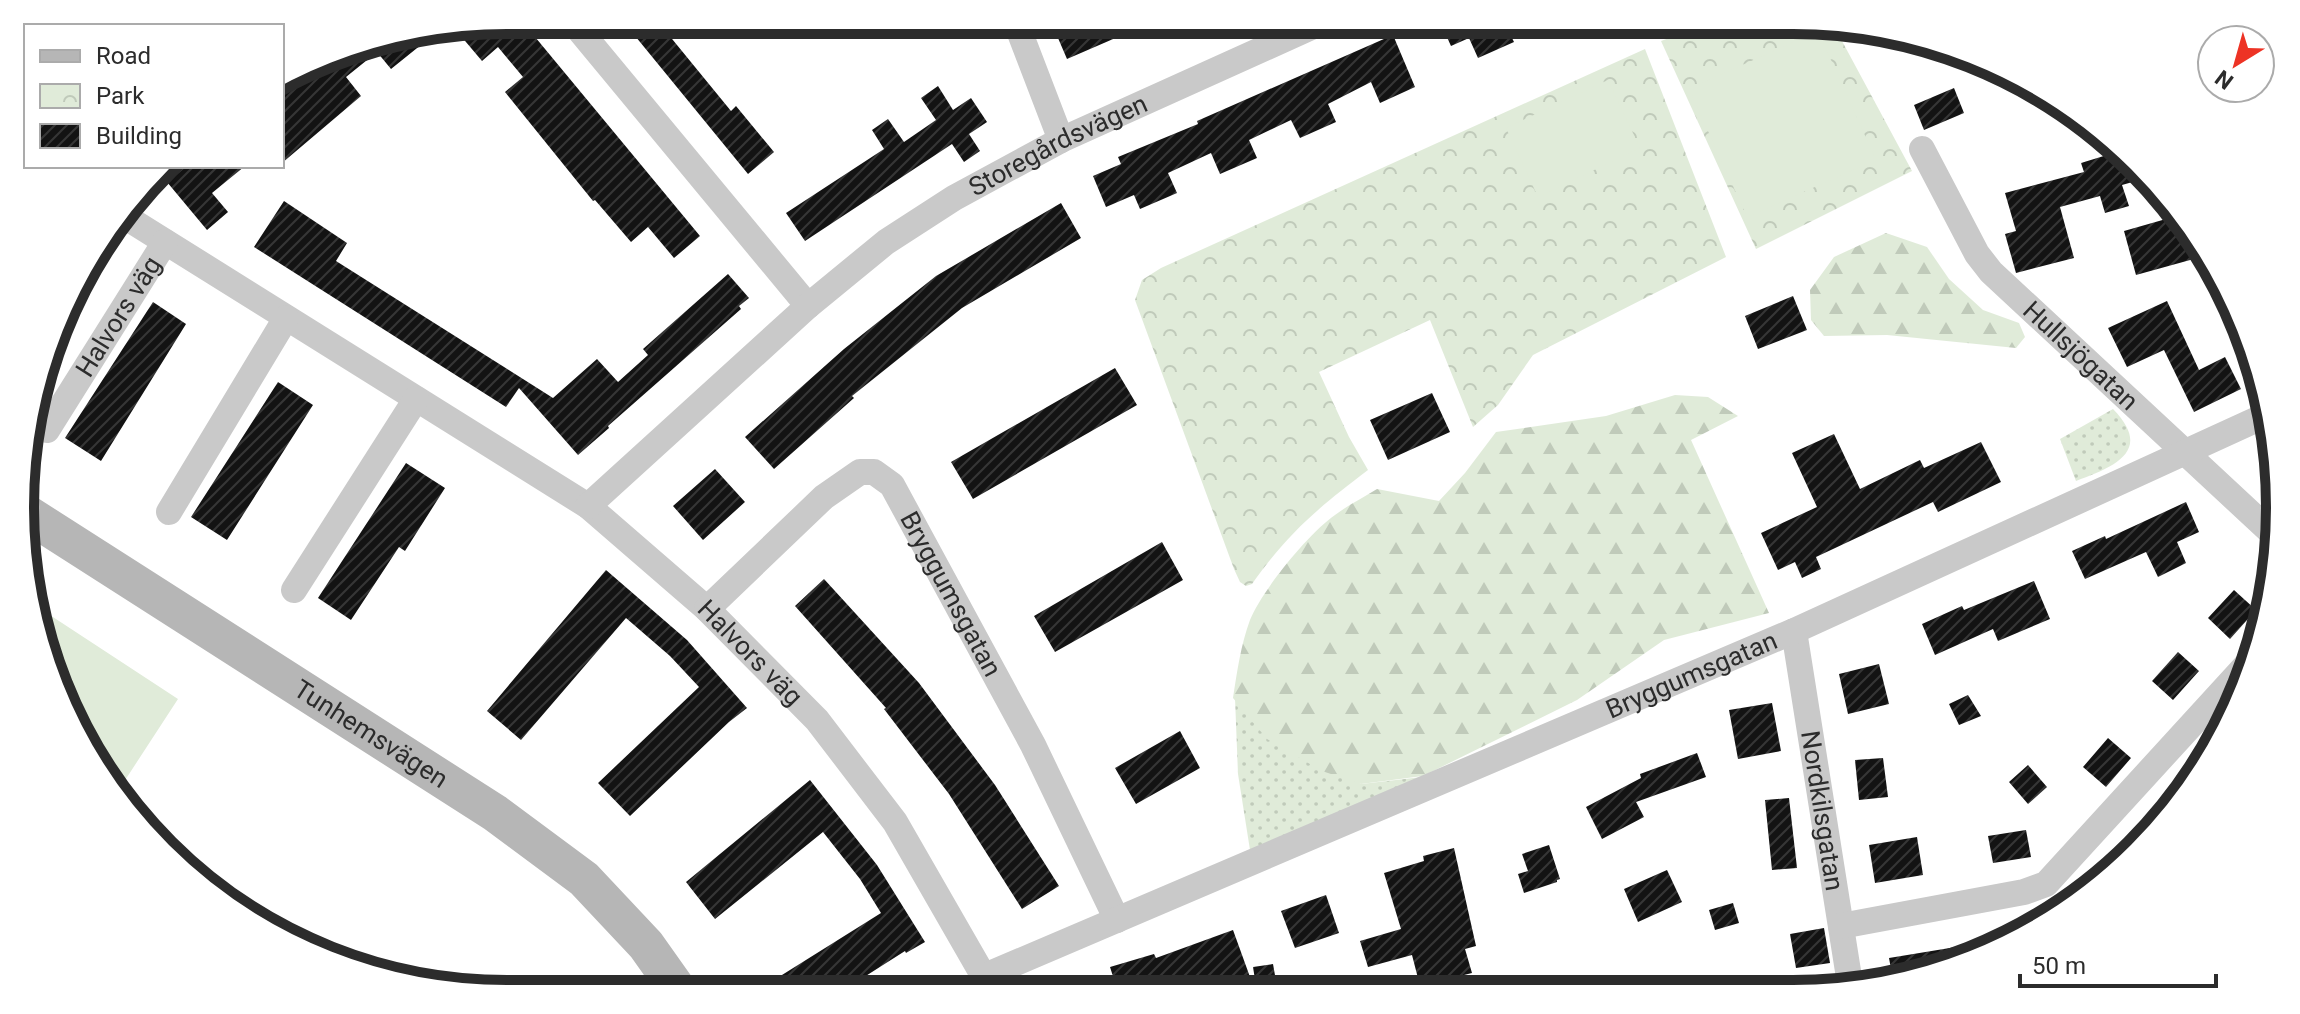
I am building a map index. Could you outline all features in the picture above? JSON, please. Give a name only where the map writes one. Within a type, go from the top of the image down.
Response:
[{"type":"street","points":[[583,34],[808,306]]},
{"type":"street","points":[[1024,34],[1061,140]]},
{"type":"street","name":"Storegårdsvägen","points":[[588,506],[808,306],[886,242],[954,198],[1061,140],[1296,34]]},
{"type":"street","name":"Hullsjögatan","points":[[1922,149],[1977,254],[1991,272],[2265,527]]},
{"type":"street","name":"Halvors väg","points":[[131,220],[588,506],[707,609],[817,720],[895,822],[987,980]]},
{"type":"street","name":"Halvors väg","points":[[47,430],[165,242]]},
{"type":"street","points":[[169,512],[286,318]]},
{"type":"street","points":[[294,590],[416,399]]},
{"type":"street","name":"Bryggumsgatan","points":[[997,980],[1117,920],[1794,631],[2258,419]]},
{"type":"street","name":"Bryggumsgatan","points":[[707,609],[824,497],[860,472],[874,472],[883,478],[892,485],[1033,745],[1117,920]]},
{"type":"street","name":"Tunhemsvägen","points":[[34,518],[495,813],[584,879],[646,945],[671,980]]},
{"type":"street","name":"Nordkilsgatan","points":[[1794,631],[1849,977]]},
{"type":"street","points":[[1841,926],[2024,892],[2046,884],[2233,679]]},
{"type":"green space","points":[[1680,34],[1840,37],[1912,171],[1756,249],[1661,41]]},
{"type":"green space","points":[[1810,35],[1820,35],[1876,160],[1747,217],[1689,89]]},
{"type":"green space","points":[[1645,49],[1726,257],[1533,355],[1498,405],[1473,427],[1430,320],[1319,372],[1368,470],[1305,522],[1252,584],[1246,586],[1240,582],[1135,300],[1142,280],[1161,268]]},
{"type":"green space","points":[[1608,80],[1640,148],[1538,197],[1506,128]]},
{"type":"green space","points":[[1886,233],[1927,247],[1949,279],[1983,310],[2019,323],[2025,337],[2016,348],[1887,335],[1824,336],[1811,320],[1810,290],[1834,257]]},
{"type":"green space","points":[[1675,395],[1708,397],[1738,416],[1691,440],[1769,613],[1664,640],[1577,700],[1423,776],[1361,784],[1322,771],[1267,739],[1233,698],[1244,639],[1256,608],[1275,578],[1300,548],[1340,511],[1377,489],[1439,501],[1496,432],[1606,416]]},
{"type":"green space","points":[[2113,409],[2125,424],[2130,436],[2129,447],[2115,463],[2076,481],[2060,439]]},
{"type":"green space","points":[[46,613],[178,699],[123,783],[97,744],[70,688]]},
{"type":"green space","points":[[1235,698],[1361,784],[1422,777],[1250,850],[1238,774]]},
{"type":"building","points":[[533,34],[700,236],[674,258],[648,227],[631,242],[593,201],[505,92],[523,77],[498,47],[482,61],[461,36]]},
{"type":"building","points":[[633,34],[668,34],[731,111],[736,106],[774,152],[748,174]]},
{"type":"building","points":[[1056,34],[1125,34],[1067,59]]},
{"type":"building","points":[[1445,34],[1510,34],[1514,42],[1478,58],[1469,38],[1451,46]]},
{"type":"building","points":[[1393,35],[1415,87],[1380,103],[1371,82],[1328,104],[1336,122],[1300,138],[1291,120],[1249,140],[1257,158],[1220,174],[1211,153],[1168,173],[1177,193],[1140,209],[1134,195],[1106,207],[1093,176],[1121,164],[1118,157]]},
{"type":"building","points":[[426,41],[391,69],[377,52]]},
{"type":"building","points":[[376,53],[346,77],[361,96],[284,161],[284,90],[326,70]]},
{"type":"building","points":[[938,86],[953,110],[971,98],[987,122],[969,134],[980,151],[964,162],[952,144],[805,241],[786,213],[884,149],[872,130],[888,119],[904,142],[936,120],[921,98]]},
{"type":"building","points":[[1954,88],[1964,113],[1924,130],[1914,105]]},
{"type":"building","points":[[2109,155],[2135,181],[2122,185],[2129,206],[2105,213],[2100,196],[2060,207],[2074,258],[2016,273],[2005,234],[2016,231],[2005,193],[2084,172],[2081,163]]},
{"type":"building","points":[[184,168],[243,168],[212,193],[228,212],[207,230],[167,182]]},
{"type":"building","points":[[284,201],[347,243],[336,261],[553,398],[597,359],[618,382],[648,355],[643,349],[728,274],[749,298],[739,306],[741,309],[578,455],[519,388],[506,407],[254,247]]},
{"type":"building","points":[[1061,203],[1081,238],[962,308],[852,396],[854,398],[774,469],[745,437],[844,349],[936,276]]},
{"type":"building","points":[[2168,219],[2195,259],[2136,275],[2124,231]]},
{"type":"building","points":[[1793,296],[1807,330],[1758,349],[1745,316]]},
{"type":"building","points":[[2167,301],[2199,370],[2225,357],[2241,389],[2194,412],[2164,350],[2127,367],[2108,328]]},
{"type":"building","points":[[153,302],[186,324],[101,461],[65,438]]},
{"type":"building","points":[[1115,368],[1137,405],[973,499],[951,462]]},
{"type":"building","points":[[278,382],[313,405],[227,540],[191,517]]},
{"type":"building","points":[[1432,393],[1450,432],[1388,460],[1370,420]]},
{"type":"building","points":[[1834,434],[1860,489],[1920,460],[1924,468],[1981,442],[2001,482],[1938,512],[1933,502],[1816,557],[1821,569],[1802,578],[1795,562],[1778,570],[1761,533],[1817,507],[1792,453]]},
{"type":"building","points":[[406,463],[445,488],[405,551],[399,547],[351,620],[318,598]]},
{"type":"building","points":[[715,469],[745,502],[703,540],[673,506]]},
{"type":"building","points":[[2186,502],[2199,532],[2177,542],[2186,563],[2158,577],[2146,552],[2085,579],[2072,551],[2105,536],[2106,539]]},
{"type":"building","points":[[1162,542],[1183,580],[1055,652],[1034,616]]},
{"type":"building","points":[[606,570],[687,640],[747,708],[630,816],[598,783],[699,687],[670,656],[626,618],[521,740],[487,711]]},
{"type":"building","points":[[824,579],[919,683],[995,785],[1059,886],[1022,909],[949,794],[886,708],[795,606]]},
{"type":"building","points":[[2034,581],[2050,619],[1998,641],[1993,629],[1935,655],[1922,624],[1962,606],[1964,610]]},
{"type":"building","points":[[2234,590],[2255,609],[2230,639],[2208,618]]},
{"type":"building","points":[[2178,652],[2199,671],[2173,700],[2152,681]]},
{"type":"building","points":[[1879,664],[1889,704],[1848,714],[1839,674]]},
{"type":"building","points":[[1968,695],[1981,716],[1959,725],[1949,704]]},
{"type":"building","points":[[1772,703],[1781,751],[1738,759],[1729,710]]},
{"type":"building","points":[[1180,731],[1200,768],[1136,804],[1115,768]]},
{"type":"building","points":[[2108,738],[2131,758],[2106,787],[2083,767]]},
{"type":"building","points":[[1697,753],[1706,777],[1636,802],[1644,817],[1602,839],[1586,807],[1641,778],[1640,774]]},
{"type":"building","points":[[1883,758],[1888,797],[1859,800],[1855,760]]},
{"type":"building","points":[[2028,765],[2047,787],[2028,804],[2009,782]]},
{"type":"building","points":[[810,780],[877,865],[925,942],[859,980],[774,980],[881,913],[860,879],[823,832],[715,919],[686,882]]},
{"type":"building","points":[[1789,798],[1797,868],[1772,870],[1765,800]]},
{"type":"building","points":[[2026,830],[2031,857],[1993,863],[1988,836]]},
{"type":"building","points":[[1917,837],[1923,875],[1875,883],[1869,845]]},
{"type":"building","points":[[1549,845],[1560,879],[1524,893],[1518,874],[1528,871],[1522,854]]},
{"type":"building","points":[[1454,848],[1476,946],[1465,949],[1472,973],[1444,980],[1418,980],[1412,955],[1368,967],[1360,941],[1401,929],[1384,873],[1424,861],[1423,856]]},
{"type":"building","points":[[1667,870],[1682,902],[1638,922],[1624,889]]},
{"type":"building","points":[[1326,895],[1339,933],[1295,948],[1281,911]]},
{"type":"building","points":[[1733,903],[1739,923],[1715,930],[1709,910]]},
{"type":"building","points":[[1824,928],[1830,963],[1796,968],[1790,934]]},
{"type":"building","points":[[1233,930],[1250,977],[1242,980],[1114,980],[1110,967],[1154,954],[1156,958]]},
{"type":"building","points":[[1968,945],[1968,946],[1891,970],[1889,958]]},
{"type":"building","points":[[1273,964],[1276,980],[1255,980],[1253,967]]}]
